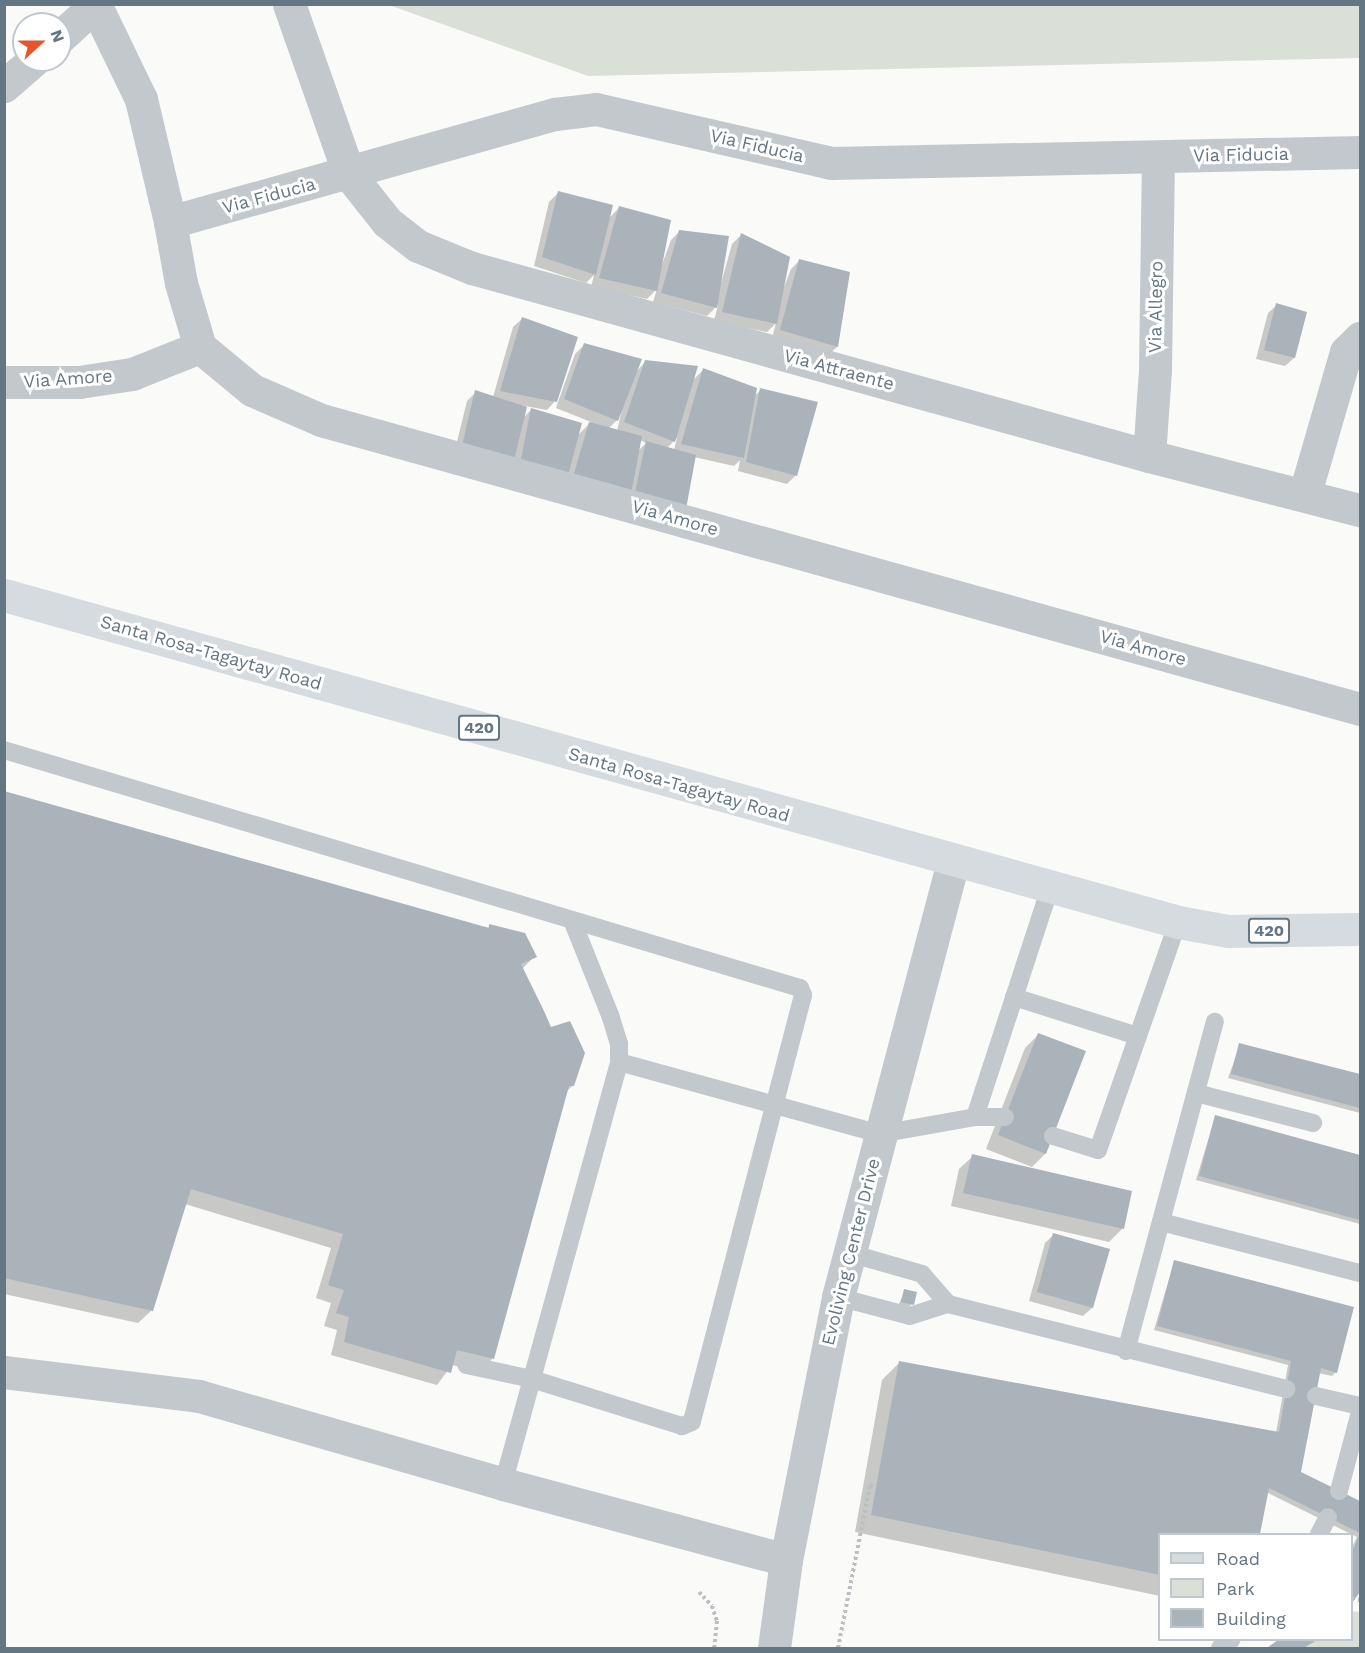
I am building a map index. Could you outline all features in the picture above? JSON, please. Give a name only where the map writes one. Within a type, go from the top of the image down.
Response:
[{"type":"main road","name":"Santa Rosa-Tagaytay Road","points":[[4,595],[1178,922],[1228,931],[1360,929]]},
{"type":"street","points":[[290,4],[349,174]]},
{"type":"street","points":[[72,26],[95,5],[141,99],[170,222],[181,283],[200,347]]},
{"type":"street","points":[[4,86],[20,72]]},
{"type":"street","name":"Via Fiducia","points":[[170,222],[349,174],[555,114],[596,109],[831,163],[1360,152]]},
{"type":"street","name":"Via Allegro","points":[[1149,456],[1155,370],[1158,157]]},
{"type":"street","name":"Via Attraente","points":[[349,174],[395,228],[418,246],[472,268],[1149,456],[1305,493],[1360,510]]},
{"type":"street","points":[[1305,493],[1346,352],[1360,338]]},
{"type":"street","name":"Via Amore","points":[[4,382],[79,382],[132,374],[200,347],[252,390],[321,420],[1360,709]]},
{"type":"street","name":"Evoliving Center Drive","points":[[774,1648],[786,1560],[838,1297],[953,861]]},
{"type":"street","points":[[4,1372],[199,1396],[503,1484],[786,1560]]},
{"type":"lane","points":[[4,750],[800,988],[803,995],[692,1422],[682,1426],[532,1379],[466,1365]]},
{"type":"lane","points":[[975,1117],[1050,888]]},
{"type":"lane","points":[[503,1484],[619,1062],[619,1044],[610,1015],[572,920]]},
{"type":"lane","points":[[1053,1136],[1098,1150],[1178,922]]},
{"type":"lane","points":[[1014,997],[1138,1036]]},
{"type":"lane","points":[[1126,1351],[1215,1022]]},
{"type":"lane","points":[[619,1062],[880,1134],[975,1117],[1005,1117]]},
{"type":"lane","points":[[1196,1094],[1313,1123]]},
{"type":"lane","points":[[1161,1222],[1360,1272]]},
{"type":"lane","points":[[849,1253],[922,1274],[948,1304]]},
{"type":"lane","points":[[838,1297],[910,1316],[948,1304],[1126,1351],[1286,1389]]},
{"type":"lane","points":[[1316,1396],[1360,1406]]},
{"type":"lane","points":[[1339,1491],[1360,1412]]},
{"type":"lane","points":[[1319,1533],[1328,1517]]},
{"type":"path","points":[[838,1648],[870,1485],[877,1487]]},
{"type":"path","points":[[699,1592],[712,1606],[717,1622],[714,1648]]},
{"type":"green space","points":[[389,5],[1360,5],[1360,58],[588,76]]},
{"type":"green space","points":[[1353,1611],[1360,1612],[1360,1648],[1304,1648],[1315,1641],[1353,1641]]},
{"type":"building","points":[[558,191],[613,205],[596,275],[542,257]]},
{"type":"building","points":[[619,206],[671,220],[657,291],[599,278]]},
{"type":"building","points":[[679,230],[729,236],[717,308],[661,293]]},
{"type":"building","points":[[741,233],[790,257],[777,324],[722,312]]},
{"type":"building","points":[[799,259],[850,272],[838,347],[780,330]]},
{"type":"building","points":[[1276,303],[1307,312],[1295,358],[1264,350]]},
{"type":"building","points":[[522,317],[578,337],[557,402],[500,391]]},
{"type":"building","points":[[584,343],[642,359],[618,421],[564,399]]},
{"type":"building","points":[[645,360],[698,366],[675,442],[624,422]]},
{"type":"building","points":[[703,368],[757,388],[744,458],[681,444]]},
{"type":"building","points":[[760,388],[818,402],[797,476],[746,462]]},
{"type":"building","points":[[475,390],[527,407],[513,464],[462,446]]},
{"type":"building","points":[[531,408],[582,423],[567,479],[519,469]]},
{"type":"building","points":[[589,422],[642,436],[631,494],[573,477]]},
{"type":"building","points":[[646,441],[696,455],[686,509],[634,497]]},
{"type":"building","points":[[4,791],[489,928],[489,924],[525,933],[537,957],[521,964],[551,1027],[570,1021],[585,1053],[574,1086],[569,1086],[494,1359],[457,1350],[451,1373],[344,1342],[349,1317],[336,1313],[344,1290],[328,1285],[343,1234],[191,1189],[153,1311],[4,1278]]},
{"type":"building","points":[[1038,1033],[1086,1051],[1046,1154],[998,1135]]},
{"type":"building","points":[[1239,1043],[1360,1074],[1360,1108],[1231,1074]]},
{"type":"building","points":[[1215,1115],[1360,1155],[1360,1220],[1199,1176]]},
{"type":"building","points":[[972,1154],[1132,1191],[1124,1229],[963,1193]]},
{"type":"building","points":[[1053,1233],[1110,1249],[1093,1308],[1037,1292]]},
{"type":"building","points":[[1174,1260],[1354,1307],[1337,1373],[1321,1368],[1301,1472],[1360,1501],[1360,1533],[1269,1488],[1260,1533],[1158,1533],[1158,1575],[871,1515],[899,1361],[1279,1432],[1291,1361],[1157,1326]]},
{"type":"building","points":[[904,1289],[917,1292],[914,1305],[901,1302]]},
{"type":"building","points":[[1360,1533],[1360,1592],[1353,1602],[1353,1550]]},
{"type":"building","points":[[1277,1641],[1315,1641],[1304,1648],[1267,1648]]}]
